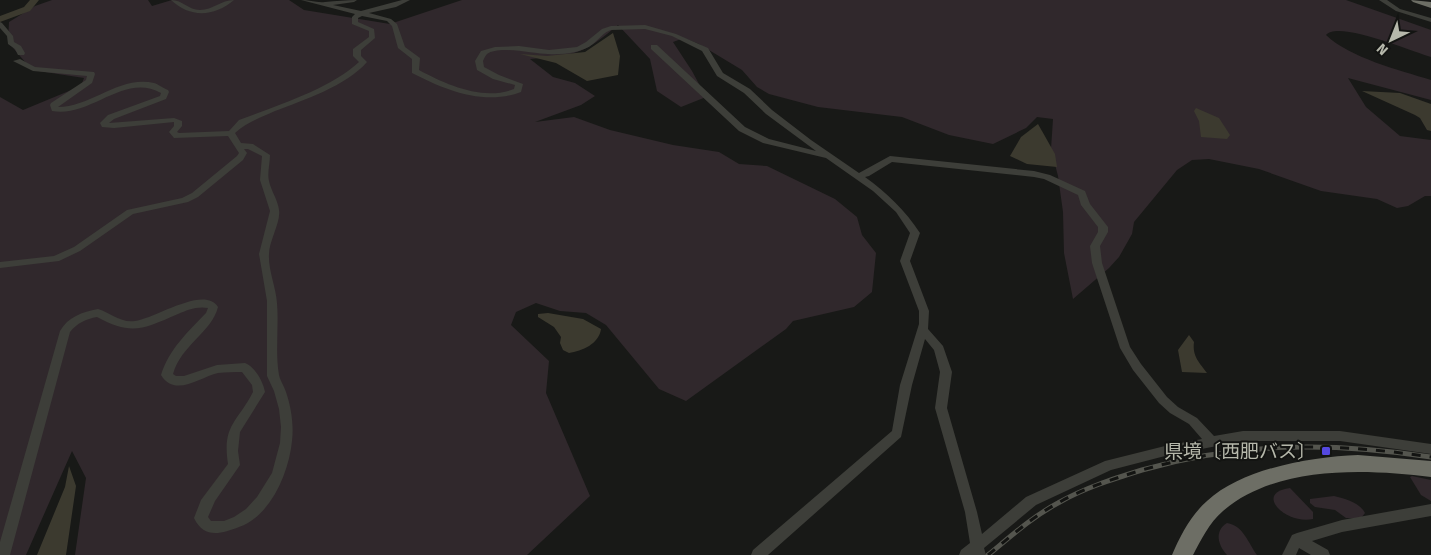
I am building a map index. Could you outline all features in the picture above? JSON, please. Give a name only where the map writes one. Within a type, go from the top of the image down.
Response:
[{"type":"highway","points":[[1416,0],[1431,4]]},
{"type":"highway","points":[[1426,0],[1431,4]]},
{"type":"highway","points":[[1182,555],[1204,517],[1217,504],[1243,489],[1264,481],[1303,470],[1356,463],[1381,463],[1431,469]]},
{"type":"street","points":[[174,0],[188,11],[202,14],[230,0]]},
{"type":"street","points":[[304,0],[383,17],[395,25],[402,48],[416,58],[415,71],[440,84],[493,97],[510,96],[518,90],[519,84],[496,77],[480,68],[479,61],[487,52],[519,48],[548,52],[569,51],[589,44],[604,30],[611,28],[633,26],[661,30],[705,50],[720,74],[747,91],[769,112],[857,176],[899,210],[915,233],[905,261],[924,311],[923,331],[906,385],[897,433],[758,555]]},
{"type":"street","points":[[324,5],[354,0]]},
{"type":"street","points":[[0,24],[10,36],[10,43],[18,48],[19,57],[34,69],[90,74],[89,81],[58,101],[54,105],[55,109],[71,109],[122,88],[152,86],[165,92],[163,97],[111,117],[104,123],[105,125],[114,126],[174,120],[179,124],[173,132],[177,136],[231,134],[242,122],[337,80],[360,66],[362,62],[357,56],[357,49],[372,38],[372,30],[354,23],[355,17],[361,13],[385,9],[407,0]]},
{"type":"street","points":[[1382,0],[1398,10],[1431,20]]},
{"type":"street","points":[[654,47],[742,129],[754,136],[782,146],[831,157]]},
{"type":"street","points":[[0,265],[56,259],[77,249],[130,212],[189,198],[231,167],[243,152],[231,134]]},
{"type":"street","points":[[3,555],[65,331],[71,322],[90,314],[98,313],[112,322],[139,326],[196,304],[207,303],[213,307],[211,315],[169,364],[168,375],[174,381],[184,381],[217,369],[245,367],[258,384],[259,392],[232,436],[230,448],[234,465],[227,478],[203,508],[201,518],[208,527],[219,529],[239,520],[258,508],[273,485],[286,443],[284,413],[278,384],[273,376],[272,300],[264,254],[275,212],[264,180],[266,155],[250,146],[240,146]]},
{"type":"street","points":[[857,176],[866,174],[890,159],[1034,174],[1048,177],[1082,193],[1086,205],[1103,227],[1101,238],[1095,246],[1097,263],[1125,348],[1137,367],[1163,400],[1174,410],[1193,421],[1210,441]]},
{"type":"street","points":[[923,331],[939,349],[946,372],[941,408],[971,512],[978,550]]},
{"type":"street","points":[[966,555],[978,550],[1031,501],[1109,465],[1210,441],[1243,436],[1340,436],[1431,449]]},
{"type":"street","points":[[1289,555],[1297,539],[1342,526],[1431,510]]},
{"type":"street","points":[[1297,539],[1323,555]]},
{"type":"shaded area","points":[[52,0],[148,0],[152,6],[172,0],[289,0],[304,10],[390,24],[462,0],[1346,0],[1431,30],[1431,57],[1360,34],[1333,31],[1326,35],[1361,57],[1431,80],[1431,100],[1348,78],[1366,107],[1400,136],[1431,140],[1431,196],[1425,196],[1408,206],[1397,208],[1377,199],[1321,191],[1259,169],[1209,159],[1192,160],[1177,170],[1134,222],[1132,234],[1119,257],[1073,299],[1064,253],[1063,212],[1058,176],[1051,149],[1053,119],[1037,117],[1026,128],[993,144],[949,135],[902,117],[818,107],[769,94],[757,87],[742,70],[699,44],[684,38],[673,42],[706,97],[681,107],[657,91],[650,59],[618,25],[596,42],[578,52],[530,59],[553,77],[575,83],[595,96],[581,105],[535,122],[574,117],[610,130],[673,145],[719,152],[739,164],[767,166],[835,199],[857,217],[862,235],[876,253],[872,292],[854,307],[793,321],[786,329],[686,401],[659,389],[606,325],[586,313],[560,311],[536,303],[516,312],[511,325],[549,361],[546,393],[590,496],[527,555],[75,555],[86,478],[72,451],[26,555],[0,555],[0,97],[23,110],[81,86],[84,78],[32,70],[8,42],[9,22],[35,6]]},
{"type":"shaded area","points":[[613,33],[620,56],[618,75],[587,81],[556,63],[520,54],[547,56],[585,52]]},
{"type":"shaded area","points":[[1362,91],[1400,93],[1431,104],[1431,131],[1427,130],[1420,118],[1415,115]]},
{"type":"shaded area","points":[[1196,108],[1219,118],[1230,135],[1227,139],[1201,137],[1199,121],[1194,111]]},
{"type":"shaded area","points":[[1038,124],[1055,154],[1057,167],[1027,164],[1010,156],[1021,137]]},
{"type":"shaded area","points":[[548,313],[583,319],[601,329],[600,334],[589,346],[569,353],[563,350],[560,343],[561,337],[554,327],[538,317],[538,314]]},
{"type":"shaded area","points":[[1189,335],[1194,342],[1195,356],[1207,373],[1182,372],[1178,350]]},
{"type":"shaded area","points":[[69,466],[76,486],[66,555],[37,555],[65,487]]},
{"type":"shaded area","points":[[1410,477],[1431,480],[1431,501],[1421,495]]},
{"type":"shaded area","points":[[1290,488],[1313,512],[1313,519],[1303,520],[1293,517],[1277,508],[1274,496],[1279,491]]},
{"type":"shaded area","points":[[1334,496],[1355,504],[1365,513],[1361,518],[1346,518],[1335,510],[1315,507],[1310,503],[1310,499]]},
{"type":"shaded area","points":[[1227,523],[1242,531],[1257,555],[1227,555],[1221,547],[1219,534],[1220,530]]},
{"type":"waterway","points":[[0,19],[27,9],[35,0]]},
{"type":"railway","points":[[988,555],[1030,521],[1048,509],[1088,488],[1142,470],[1179,461],[1215,454],[1286,447],[1358,449],[1431,457]]},
{"type":"place","name":"県境〔西肥バス〕","points":[[1326,451]]}]
